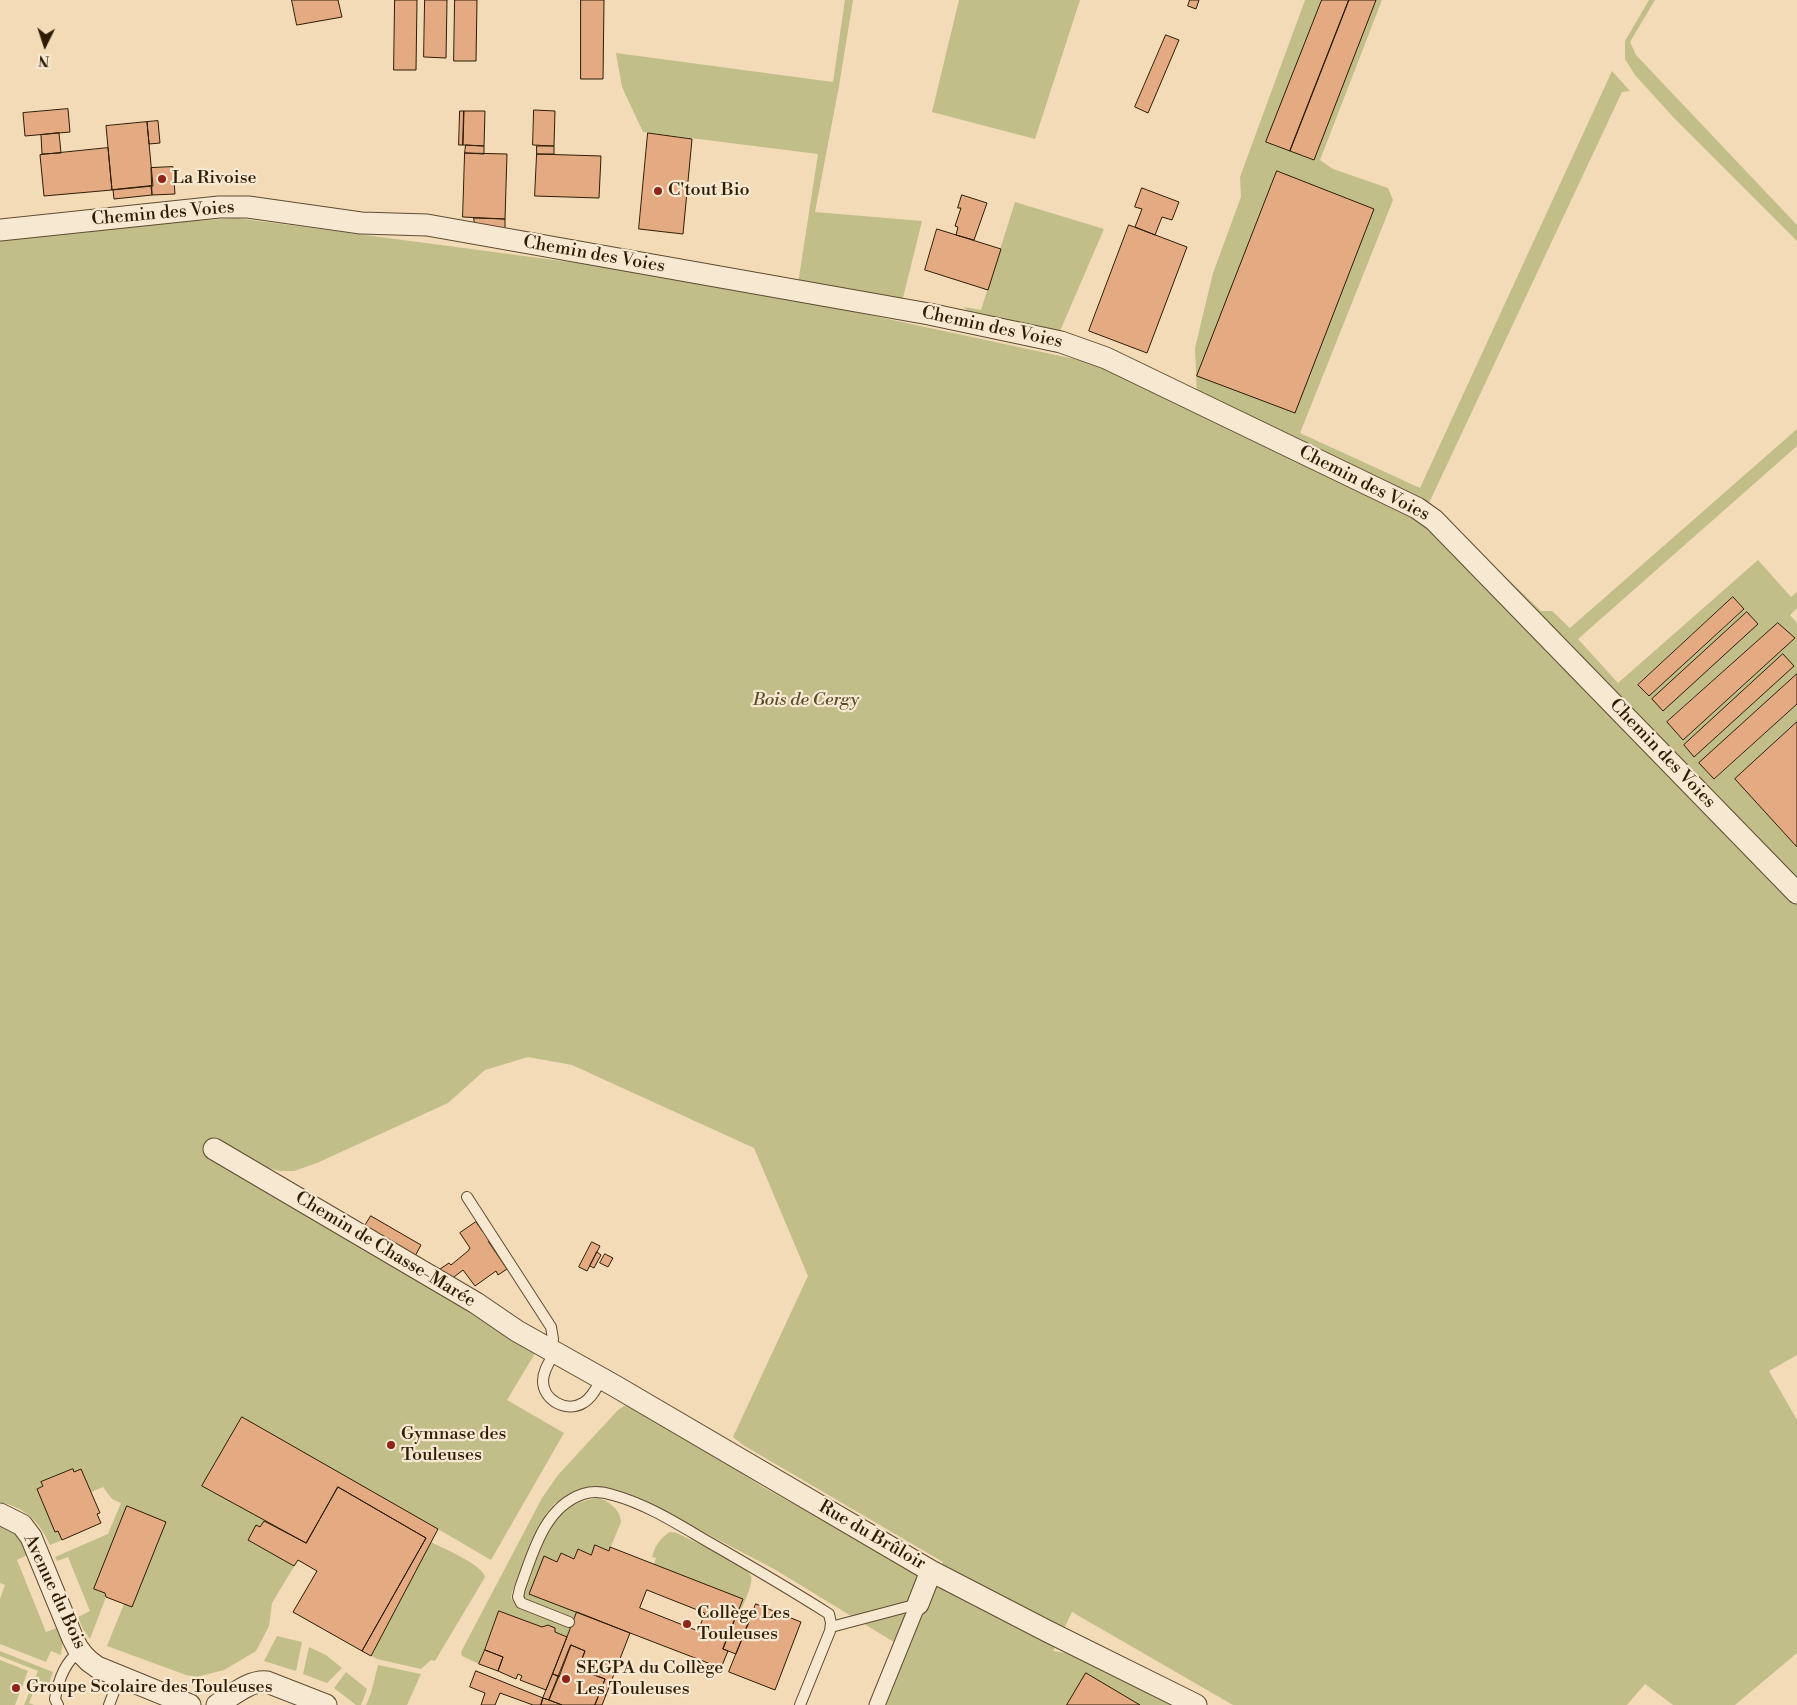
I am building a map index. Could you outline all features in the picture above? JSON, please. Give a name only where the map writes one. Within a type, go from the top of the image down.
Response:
[{"type":"street","name":"Chemin des Voies","points":[[0,230],[219,206],[248,207],[361,223],[426,226],[929,314],[1061,342],[1106,358],[1417,508],[1434,520],[1797,893]]},
{"type":"street","name":"Chemin de Chasse-Marée","points":[[214,1149],[476,1303],[518,1331],[553,1351]]},
{"type":"street","name":"Rue du Brûloir","points":[[553,1351],[931,1571],[1196,1705]]},
{"type":"street","name":"Avenue du Bois","points":[[0,1514],[22,1525],[31,1536],[80,1652],[97,1667],[190,1705]]},
{"type":"street","points":[[877,1705],[931,1571]]},
{"type":"street","points":[[217,1705],[251,1684],[267,1682],[326,1705]]},
{"type":"lane","points":[[468,1197],[551,1328],[553,1351],[544,1372],[543,1381],[545,1390],[550,1398],[557,1404],[566,1407],[584,1403],[591,1397],[602,1378]]},
{"type":"lane","points":[[569,1622],[525,1604],[518,1600],[518,1593],[532,1554],[547,1522],[555,1512],[570,1500],[584,1494],[594,1492],[612,1494],[676,1523],[785,1585],[829,1614],[831,1626],[800,1705]]},
{"type":"lane","points":[[831,1626],[918,1604]]},
{"type":"lane","points":[[58,1705],[54,1699],[64,1673],[72,1658],[80,1652]]},
{"type":"lane","points":[[109,1705],[120,1676]]},
{"type":"green space","points":[[845,0],[853,0],[815,212],[922,221],[902,302],[798,284],[818,154],[643,132],[622,87],[616,53],[833,82]]},
{"type":"green space","points":[[959,0],[1080,0],[1035,139],[932,112]]},
{"type":"green space","points":[[1305,0],[1322,0],[1267,142],[1313,160],[1376,0],[1382,0],[1320,160],[1333,169],[1388,188],[1393,200],[1300,433],[1420,488],[1612,71],[1630,91],[1622,92],[1429,503],[1541,611],[1552,611],[1570,628],[1797,429],[1797,446],[1578,639],[1618,683],[1758,560],[1791,597],[1797,592],[1797,608],[1790,615],[1797,623],[1797,674],[1700,763],[1715,779],[1797,704],[1797,722],[1735,779],[1797,847],[1797,889],[1430,509],[1197,397],[1195,348],[1213,273],[1241,197],[1240,177]],"holes":[[[1277,171],[1374,209],[1294,413],[1198,375]],[[1733,597],[1744,610],[1648,696],[1638,684]],[[1778,623],[1795,638],[1683,740],[1667,721]],[[1783,655],[1794,666],[1694,757],[1684,745]]]},
{"type":"green space","points":[[1649,0],[1655,0],[1630,42],[1636,55],[1797,225],[1797,241],[1674,118],[1635,75],[1625,59],[1625,41]]},
{"type":"green space","points":[[1015,202],[1104,229],[1057,338],[971,317],[964,307],[981,310]]},
{"type":"green space","name":"Bois de Cergy","points":[[236,218],[706,280],[1093,363],[1406,501],[1797,892],[1797,1355],[1769,1371],[1797,1420],[1797,1653],[1735,1705],[1673,1705],[1645,1684],[1627,1705],[1233,1705],[1072,1612],[1053,1651],[1092,1657],[1181,1705],[885,1705],[907,1650],[774,1569],[654,1506],[617,1492],[566,1497],[554,1504],[546,1514],[530,1547],[512,1592],[511,1598],[516,1606],[572,1627],[568,1637],[555,1632],[548,1625],[542,1627],[499,1611],[479,1664],[462,1656],[461,1652],[542,1498],[558,1475],[618,1410],[624,1406],[628,1406],[723,1461],[763,1487],[934,1582],[943,1562],[743,1445],[733,1437],[808,1276],[754,1148],[572,1065],[528,1057],[485,1070],[448,1103],[317,1163],[294,1171],[280,1171],[260,1166],[214,1137],[204,1151],[537,1350],[507,1400],[564,1433],[491,1560],[438,1529],[431,1542],[470,1562],[485,1577],[435,1661],[431,1660],[421,1669],[377,1659],[293,1612],[317,1571],[298,1560],[272,1603],[269,1626],[256,1651],[224,1670],[197,1677],[186,1675],[107,1646],[124,1604],[106,1597],[90,1639],[78,1617],[90,1611],[68,1557],[57,1561],[55,1557],[108,1534],[121,1503],[112,1499],[103,1487],[91,1492],[72,1469],[41,1482],[43,1486],[37,1489],[55,1532],[58,1531],[62,1540],[50,1545],[41,1529],[31,1517],[17,1508],[0,1502],[0,239],[135,225]]},
{"type":"green space","points":[[598,1498],[606,1501],[617,1510],[621,1522],[609,1551],[595,1545],[591,1555],[578,1549],[574,1559],[561,1553],[557,1562],[544,1557],[577,1612],[575,1618],[523,1598],[522,1594],[533,1564],[553,1521],[562,1511],[582,1502]]},
{"type":"green space","points":[[0,1522],[12,1527],[29,1554],[17,1560],[46,1632],[59,1627],[63,1639],[61,1655],[51,1651],[46,1662],[0,1644],[0,1599],[5,1585],[0,1583]]},
{"type":"green space","points":[[670,1532],[677,1533],[729,1559],[747,1571],[751,1576],[749,1590],[738,1617],[654,1564],[656,1558],[652,1557],[656,1546]]},
{"type":"green space","points":[[277,1636],[302,1642],[296,1671],[264,1661]]},
{"type":"green space","points":[[309,1647],[326,1655],[342,1668],[327,1683],[303,1674]]},
{"type":"green space","points":[[0,1651],[53,1672],[49,1684],[38,1680],[29,1703],[34,1705],[24,1705],[38,1671],[0,1656]]},
{"type":"green space","name":"Groupe Scolaire des Touleuses","points":[[0,1660],[28,1671],[15,1705],[0,1705]]},
{"type":"green space","points":[[378,1665],[421,1674],[407,1705],[366,1705]]},
{"type":"green space","points":[[346,1672],[367,1689],[361,1705],[356,1705],[334,1688]]},
{"type":"building","points":[[292,0],[338,0],[342,17],[297,25]]},
{"type":"building","points":[[395,0],[417,0],[416,70],[394,70]]},
{"type":"building","points":[[425,0],[447,0],[446,58],[424,57]]},
{"type":"building","points":[[455,0],[477,0],[476,61],[454,61]]},
{"type":"building","points":[[581,0],[604,0],[603,79],[581,79]]},
{"type":"building","points":[[1190,0],[1199,0],[1196,9],[1188,6]]},
{"type":"building","points":[[1322,0],[1349,0],[1290,151],[1266,142]]},
{"type":"building","points":[[1349,0],[1376,0],[1314,160],[1290,151]]},
{"type":"building","points":[[1166,35],[1179,40],[1148,113],[1135,107]]},
{"type":"building","points":[[68,109],[70,132],[25,136],[23,113]]},
{"type":"building","points":[[534,110],[555,111],[554,146],[533,145]]},
{"type":"building","points":[[460,111],[464,111],[463,145],[459,145]]},
{"type":"building","points":[[464,111],[485,111],[484,146],[463,145]]},
{"type":"building","points":[[158,121],[160,143],[149,144],[147,122]]},
{"type":"building","points":[[147,122],[153,186],[112,190],[106,126]]},
{"type":"building","points":[[59,133],[61,153],[42,154],[41,135]]},
{"type":"building","points":[[648,133],[692,139],[683,234],[639,229]]},
{"type":"building","points":[[466,145],[484,146],[484,154],[465,153]]},
{"type":"building","points":[[537,146],[554,146],[554,154],[537,154]]},
{"type":"building","points":[[108,148],[112,190],[44,196],[40,155]]},
{"type":"building","points":[[465,153],[507,154],[505,219],[463,217]]},
{"type":"building","points":[[537,154],[601,156],[599,198],[535,196]]},
{"type":"building","points":[[173,167],[175,194],[152,195],[151,168]]},
{"type":"building","points":[[1277,171],[1374,209],[1295,413],[1197,376]]},
{"type":"building","points":[[151,186],[152,195],[114,199],[113,190]]},
{"type":"building","points":[[1142,188],[1179,202],[1172,220],[1162,217],[1155,235],[1135,227],[1142,209],[1135,207]]},
{"type":"building","points":[[962,195],[987,203],[974,240],[956,235],[958,227],[955,226],[961,208],[958,208]]},
{"type":"building","points":[[474,218],[505,219],[505,229],[475,224]]},
{"type":"building","points":[[1129,225],[1187,247],[1147,353],[1089,331]]},
{"type":"building","points":[[937,229],[1001,249],[988,290],[925,270]]},
{"type":"building","points":[[1733,597],[1744,609],[1649,696],[1638,685]]},
{"type":"building","points":[[1747,612],[1758,624],[1663,711],[1652,699]]},
{"type":"building","points":[[1778,623],[1795,638],[1683,740],[1667,722]]},
{"type":"building","points":[[1783,654],[1794,666],[1694,757],[1684,745]]},
{"type":"building","points":[[1797,674],[1797,704],[1714,779],[1699,763]]},
{"type":"building","points":[[1797,722],[1797,847],[1735,779]]},
{"type":"building","points":[[371,1216],[421,1245],[414,1258],[363,1229]]},
{"type":"building","points":[[476,1222],[491,1239],[488,1241],[507,1269],[498,1275],[496,1271],[475,1286],[463,1270],[450,1280],[437,1271],[449,1263],[451,1265],[468,1251],[470,1248],[460,1233]]},
{"type":"building","points":[[592,1242],[600,1246],[587,1271],[579,1267]]},
{"type":"building","points":[[597,1252],[601,1255],[594,1268],[590,1266]]},
{"type":"building","points":[[605,1254],[613,1258],[608,1267],[600,1263]]},
{"type":"building","points":[[242,1417],[438,1529],[371,1656],[362,1651],[426,1538],[338,1487],[306,1543],[202,1486]]},
{"type":"building","points":[[73,1469],[74,1472],[81,1469],[100,1513],[97,1514],[101,1523],[62,1540],[58,1531],[55,1532],[37,1489],[43,1486],[41,1482]]},
{"type":"building","points":[[338,1487],[426,1538],[362,1651],[293,1612],[317,1571],[298,1560],[294,1566],[248,1540],[256,1525],[260,1527],[264,1521],[306,1543]]},
{"type":"building","points":[[127,1506],[166,1522],[132,1607],[106,1597],[105,1593],[94,1589]]},
{"type":"building","points":[[595,1545],[609,1551],[610,1547],[743,1599],[723,1649],[728,1651],[721,1668],[529,1594],[544,1556],[557,1562],[561,1553],[574,1559],[578,1549],[591,1555]],"holes":[[[647,1590],[705,1613],[698,1631],[640,1608]]]},
{"type":"building","points":[[756,1604],[801,1622],[775,1690],[729,1672]]},
{"type":"building","points":[[499,1611],[542,1627],[548,1625],[555,1628],[555,1632],[567,1637],[546,1690],[520,1680],[522,1676],[518,1674],[516,1679],[498,1671],[503,1657],[485,1650]]},
{"type":"building","points":[[577,1612],[630,1633],[606,1695],[600,1693],[605,1679],[578,1669],[585,1651],[571,1645],[559,1677],[553,1674]]},
{"type":"building","points":[[736,1617],[749,1622],[736,1654],[723,1649]]},
{"type":"building","points":[[571,1645],[585,1651],[578,1669],[605,1679],[595,1705],[562,1705],[549,1700]]},
{"type":"building","points":[[485,1650],[503,1657],[498,1671],[479,1664]]},
{"type":"building","points":[[476,1671],[543,1698],[541,1705],[533,1705],[500,1693],[495,1705],[481,1705],[485,1693],[470,1687]]},
{"type":"building","points":[[1086,1673],[1140,1705],[1067,1705]]},
{"type":"building","points":[[553,1674],[559,1676],[549,1700],[543,1698]]},
{"type":"building","points":[[600,1693],[606,1695],[602,1705],[595,1705]]},
{"type":"building","points":[[543,1698],[549,1700],[562,1705],[541,1705]]},
{"type":"place","name":"La Rivoise","points":[[162,179]]},
{"type":"place","name":"C'tout Bio","points":[[658,191]]},
{"type":"place","name":"Gymnase des Touleuses","points":[[391,1445]]},
{"type":"place","name":"Collège Les Touleuses","points":[[687,1624]]},
{"type":"place","name":"SEGPA du Collège Les Touleuses","points":[[566,1679]]},
{"type":"place","name":"Groupe Scolaire des Touleuses","points":[[16,1688]]}]
